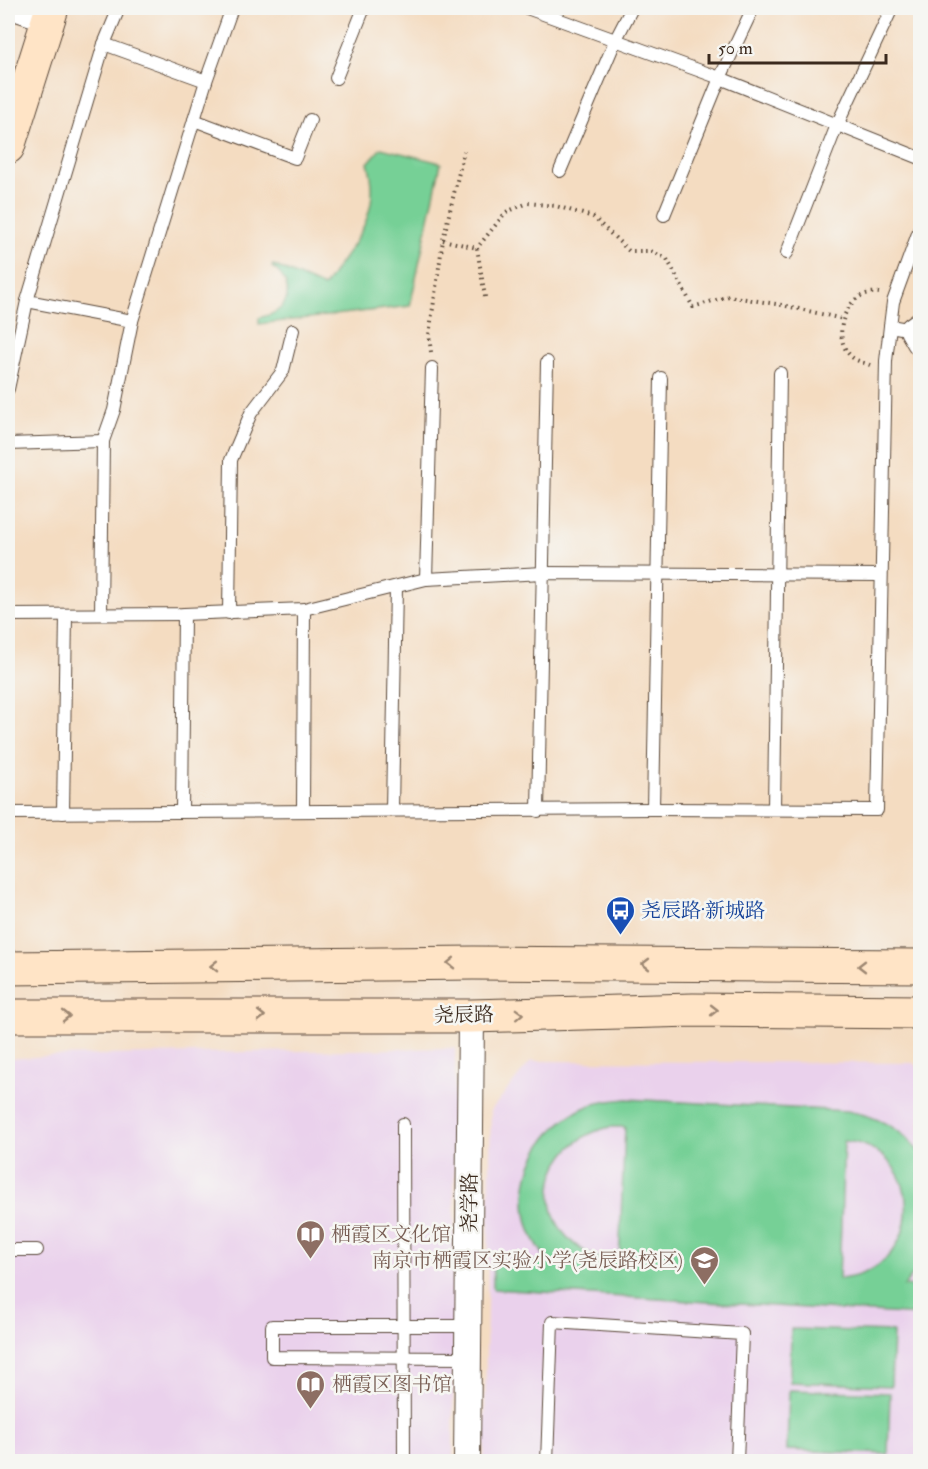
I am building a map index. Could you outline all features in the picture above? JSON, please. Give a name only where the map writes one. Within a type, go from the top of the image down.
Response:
[{"type":"main road","points":[[8,80],[40,10]]},
{"type":"main road","points":[[8,147],[40,10]]},
{"type":"main road","points":[[8,968],[473,963],[921,966]]},
{"type":"main road","name":"尧辰路","points":[[8,1016],[471,1016],[693,1010],[921,1012]]},
{"type":"street","name":"尧学路","points":[[467,1461],[471,1016]]},
{"type":"lane","points":[[8,390],[27,301],[104,44],[119,8]]},
{"type":"lane","points":[[101,614],[103,441],[114,410],[132,321],[206,81],[232,8]]},
{"type":"lane","points":[[336,78],[364,8]]},
{"type":"lane","points":[[528,8],[720,78],[921,158]]},
{"type":"lane","points":[[560,171],[616,39],[632,8]]},
{"type":"lane","points":[[664,215],[720,78],[753,8]]},
{"type":"lane","points":[[787,253],[837,125],[892,8]]},
{"type":"lane","points":[[104,44],[206,81]]},
{"type":"lane","points":[[194,120],[296,159],[310,120]]},
{"type":"lane","points":[[8,813],[877,810],[886,361],[911,330],[893,302],[921,228]]},
{"type":"lane","points":[[27,301],[132,321]]},
{"type":"lane","points":[[229,613],[231,460],[251,413],[283,371],[293,330]]},
{"type":"lane","points":[[538,811],[547,362]]},
{"type":"lane","points":[[426,579],[432,368]]},
{"type":"lane","points":[[774,809],[780,373]]},
{"type":"lane","points":[[653,809],[661,378]]},
{"type":"lane","points":[[8,444],[103,441]]},
{"type":"lane","points":[[8,615],[184,614],[304,609],[426,579],[543,573],[880,575]]},
{"type":"lane","points":[[392,810],[396,587]]},
{"type":"lane","points":[[303,811],[304,609]]},
{"type":"lane","points":[[182,812],[184,614]]},
{"type":"lane","points":[[63,813],[66,615]]},
{"type":"lane","points":[[402,1124],[404,1461]]},
{"type":"lane","points":[[8,1251],[37,1250]]},
{"type":"lane","points":[[547,1461],[552,1322],[742,1334],[737,1461]]},
{"type":"lane","points":[[468,1326],[272,1326],[272,1357],[468,1358]]},
{"type":"path","points":[[432,368],[429,335],[443,240],[464,151]]},
{"type":"path","points":[[485,297],[477,248],[506,213],[528,203],[556,206],[593,217],[629,251],[651,251],[667,259],[693,307],[729,296],[843,319]]},
{"type":"path","points":[[443,240],[477,248]]},
{"type":"path","points":[[886,361],[869,365],[853,358],[845,348],[842,334],[843,319],[850,304],[872,292],[882,294],[893,302]]},
{"type":"shaded area","points":[[455,1048],[453,1461],[8,1462],[8,1059],[50,1056]]},
{"type":"shaded area","name":"南京市栖霞区实验小学(尧辰路校区)","points":[[531,1061],[913,1063],[920,1069],[920,1461],[484,1462],[491,1110]]},
{"type":"green space","points":[[381,148],[441,163],[410,306],[259,324],[259,318],[277,311],[286,300],[285,282],[272,267],[273,265],[324,287],[354,244],[368,215],[372,199],[372,182],[368,163]]},
{"type":"green space","points":[[627,1099],[847,1111],[869,1116],[897,1130],[920,1153],[920,1266],[904,1286],[920,1287],[920,1315],[493,1289],[493,1261],[548,1262],[530,1230],[525,1192],[535,1156],[545,1139],[573,1113],[591,1105]],"holes":[[[610,1127],[625,1127],[619,1262],[590,1254],[569,1239],[556,1220],[551,1198],[553,1175],[564,1155],[583,1138]],[[844,1141],[872,1149],[891,1164],[903,1186],[906,1210],[902,1234],[889,1255],[868,1271],[839,1279]]]},
{"type":"green space","points":[[791,1329],[893,1332],[891,1386],[790,1382]]},
{"type":"green space","points":[[789,1390],[890,1393],[888,1454],[787,1450]]},
{"type":"place","name":"尧辰路·新城路","points":[[620,936]]},
{"type":"place","name":"栖霞区文化馆","points":[[310,1260]]},
{"type":"place","name":"南京市栖霞区实验小学(尧辰路校区)","points":[[704,1286]]},
{"type":"place","name":"栖霞区图书馆","points":[[311,1410]]}]
